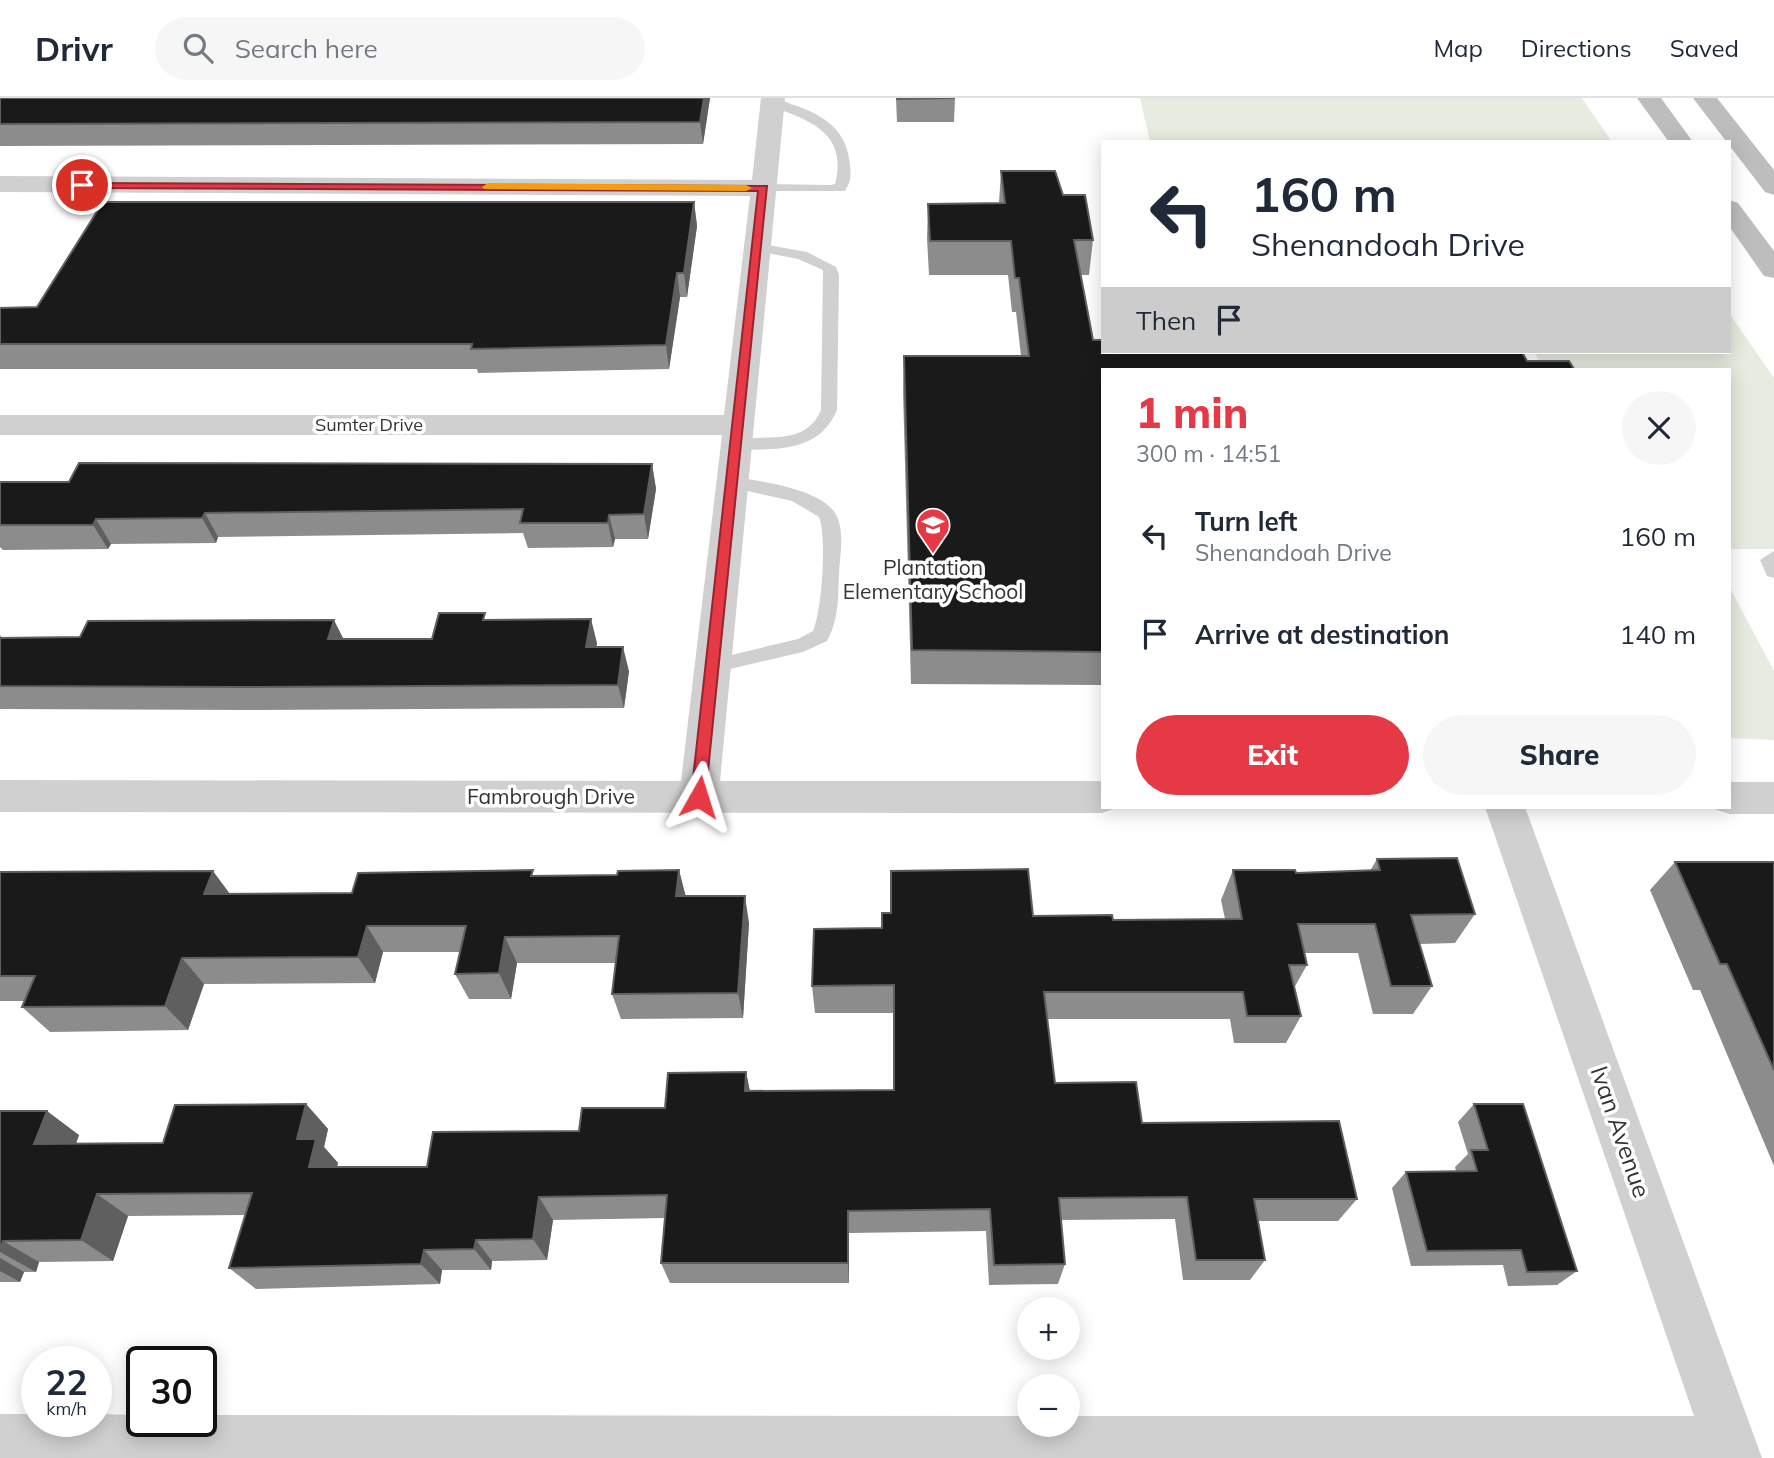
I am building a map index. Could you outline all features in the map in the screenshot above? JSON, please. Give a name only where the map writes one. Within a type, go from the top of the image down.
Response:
[{"type":"main road","points":[[1649,98],[1680,140]]},
{"type":"main road","points":[[1705,98],[1774,187]]},
{"type":"main road","points":[[1731,211],[1774,270]]},
{"type":"street","points":[[699,797],[772,100]]},
{"type":"street","points":[[0,184],[763,188]]},
{"type":"street","name":"Sumter Drive","points":[[0,425],[737,435]]},
{"type":"street","name":"Fambrough Drive","points":[[0,796],[1101,797]]},
{"type":"street","points":[[1731,798],[1774,798]]},
{"type":"street","name":"Ivan Avenue","points":[[1506,809],[1732,1450]]},
{"type":"street","points":[[0,1441],[1732,1450]]},
{"type":"lane","points":[[763,188],[831,190],[841,188],[844,182],[841,141],[835,132],[811,117],[772,100]]},
{"type":"lane","points":[[737,435],[810,437],[826,422],[829,410],[832,275],[829,267],[802,255],[757,247]]},
{"type":"lane","points":[[713,666],[803,645],[820,636],[829,612],[831,528],[828,514],[821,506],[808,500],[732,482]]},
{"type":"lane","points":[[1774,557],[1769,560],[1774,571]]},
{"type":"shaded area","points":[[1140,98],[1582,98],[1611,140],[1150,140]]},
{"type":"shaded area","points":[[1731,316],[1774,378],[1774,549],[1731,549],[1731,368],[1542,368],[1535,354],[1731,354]]},
{"type":"shaded area","points":[[1731,590],[1774,671],[1774,740],[1731,738]]},
{"type":"building","points":[[0,98],[704,98],[700,122],[0,124]]},
{"type":"building","points":[[1001,171],[1055,171],[1063,195],[1085,195],[1093,240],[1074,240],[1093,340],[1101,340],[1101,354],[1523,354],[1527,361],[1569,361],[1573,368],[1101,368],[1101,652],[912,650],[904,356],[1029,356],[1019,278],[1015,278],[1011,241],[930,241],[928,204],[1005,203]]},
{"type":"building","points":[[103,202],[694,202],[684,273],[677,273],[666,345],[471,349],[472,344],[0,344],[0,308],[37,307]]},
{"type":"building","points":[[79,463],[652,464],[644,514],[609,515],[608,523],[520,523],[523,509],[205,513],[202,518],[96,519],[93,525],[0,525],[0,482],[69,482]]},
{"type":"building","points":[[439,613],[485,613],[483,620],[591,619],[586,647],[623,647],[618,685],[0,686],[0,638],[80,637],[88,621],[334,620],[328,639],[432,639]]},
{"type":"building","points":[[1457,858],[1475,914],[1411,915],[1432,986],[1391,986],[1375,924],[1298,924],[1307,965],[1289,965],[1301,1016],[1247,1016],[1243,992],[1044,992],[1055,1083],[1136,1082],[1142,1123],[1339,1121],[1357,1199],[1254,1199],[1265,1260],[1196,1260],[1187,1197],[1059,1198],[1065,1264],[994,1265],[990,1209],[848,1211],[848,1263],[661,1263],[667,1195],[539,1197],[533,1239],[476,1240],[474,1249],[424,1250],[421,1264],[229,1268],[252,1193],[97,1194],[81,1240],[3,1241],[0,1251],[0,1111],[47,1111],[34,1144],[163,1143],[175,1105],[306,1104],[297,1139],[316,1139],[309,1167],[427,1167],[433,1132],[579,1131],[582,1108],[665,1108],[668,1073],[746,1072],[745,1091],[894,1090],[894,985],[812,986],[814,929],[882,928],[882,913],[891,913],[891,871],[1028,869],[1033,916],[1112,915],[1113,920],[1242,919],[1233,870],[1295,870],[1296,873],[1380,870],[1377,859]]},
{"type":"building","points":[[1675,862],[1774,862],[1774,1070],[1727,964],[1720,964]]},
{"type":"building","points":[[533,870],[531,876],[617,875],[618,871],[679,870],[676,896],[745,896],[738,993],[612,994],[619,936],[505,937],[499,973],[455,974],[466,926],[367,926],[358,957],[182,958],[165,1006],[22,1007],[35,976],[0,976],[0,872],[213,871],[204,894],[352,893],[358,873]]},
{"type":"building","points":[[1474,1104],[1523,1104],[1577,1271],[1527,1272],[1521,1250],[1427,1251],[1406,1172],[1477,1171],[1471,1150],[1488,1150]]},
{"type":"slow traffic","points":[[488,187],[746,188]]},
{"type":"place","name":"Plantation Elementary School","points":[[933,555]]},
{"type":"route","points":[[82,185],[763,188],[699,797]]}]
